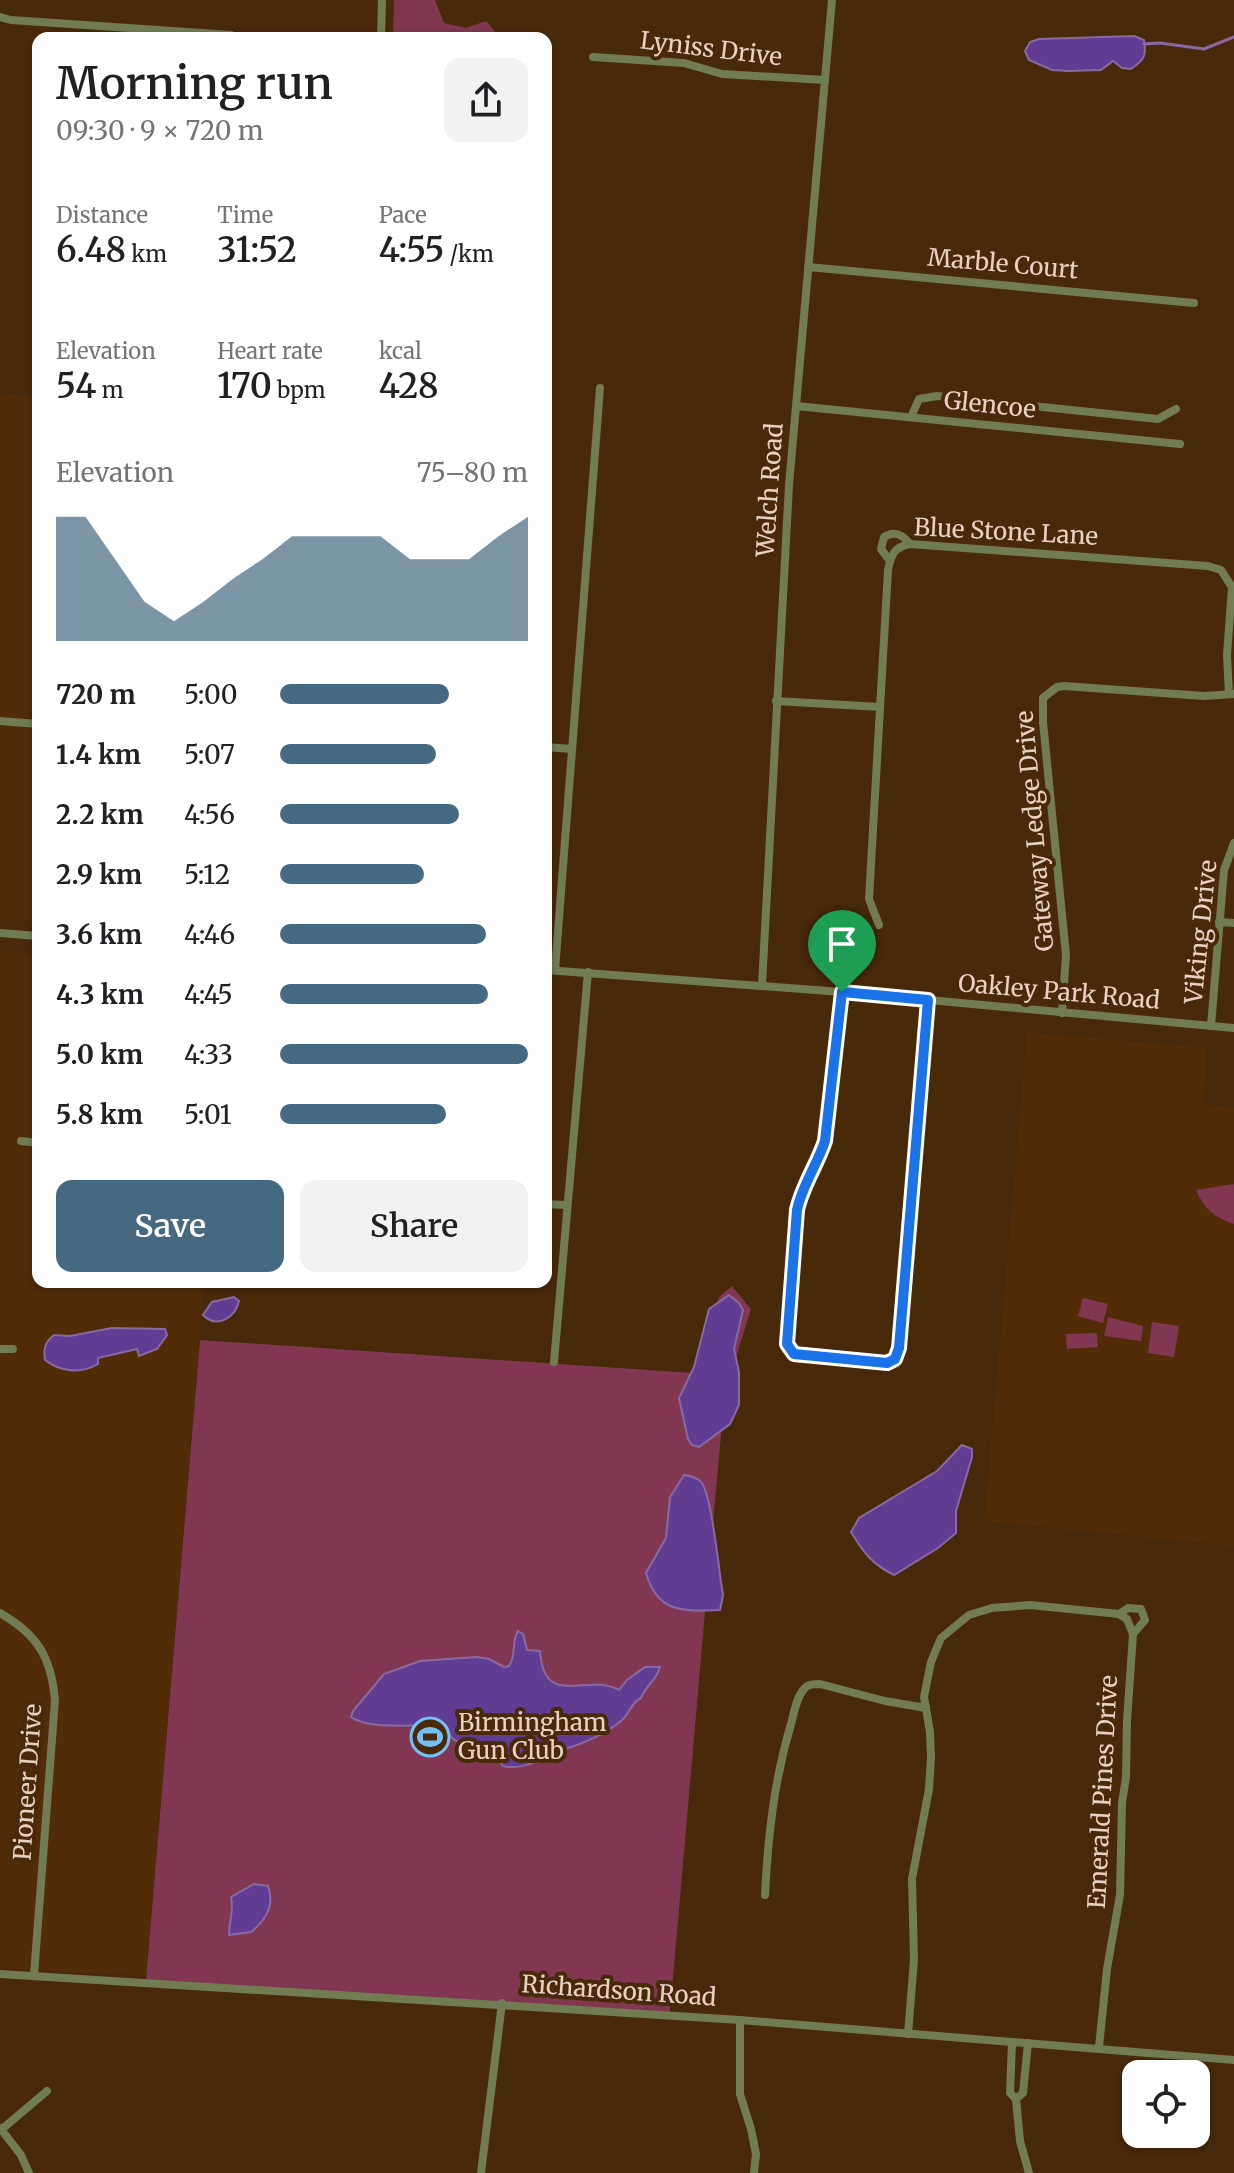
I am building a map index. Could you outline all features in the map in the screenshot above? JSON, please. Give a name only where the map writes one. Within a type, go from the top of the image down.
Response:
[{"type":"street","points":[[372,0],[380,0],[381,32]]},
{"type":"street","name":"Welch Road","points":[[762,985],[776,701],[796,406],[832,0]]},
{"type":"street","points":[[0,17],[101,32]]},
{"type":"street","name":"Lyniss Drive","points":[[593,57],[684,63],[722,74],[825,80]]},
{"type":"street","name":"Marble Court","points":[[808,267],[1194,303]]},
{"type":"street","points":[[552,959],[600,388]]},
{"type":"street","points":[[911,417],[919,399],[937,396],[1158,419],[1176,409]]},
{"type":"street","name":"Glencoe","points":[[796,406],[1180,444]]},
{"type":"street","points":[[890,561],[881,549],[884,537],[896,534],[910,544]]},
{"type":"street","name":"Blue Stone Lane","points":[[879,925],[869,899],[890,561],[895,550],[910,544],[1208,566],[1221,570],[1232,587],[1227,655],[1232,694]]},
{"type":"street","name":"Gateway Ledge Drive","points":[[1062,1013],[1066,955],[1043,698],[1057,687],[1064,686],[1204,696],[1232,694]]},
{"type":"street","points":[[776,701],[880,707]]},
{"type":"street","points":[[0,721],[32,724]]},
{"type":"street","points":[[552,747],[572,749]]},
{"type":"street","name":"Viking Drive","points":[[1211,1026],[1224,870],[1234,843]]},
{"type":"street","points":[[1219,922],[1234,923]]},
{"type":"street","points":[[0,933],[32,936]]},
{"type":"street","name":"Oakley Park Road","points":[[552,970],[762,985],[1234,1028]]},
{"type":"street","points":[[554,1362],[588,972]]},
{"type":"street","points":[[842,992],[825,1141],[819,1160],[800,1195],[797,1210],[787,1344],[790,1352],[800,1355],[887,1363],[895,1359],[899,1348],[928,1000]]},
{"type":"street","points":[[21,1141],[32,1142]]},
{"type":"street","points":[[552,1204],[567,1205]]},
{"type":"street","points":[[0,1349],[13,1349]]},
{"type":"street","points":[[908,2034],[914,1960],[912,1879],[930,1773],[930,1732],[924,1697],[927,1676],[941,1638],[969,1615],[1018,1604],[1123,1617]]},
{"type":"street","name":"Emerald Pines Drive","points":[[1099,2047],[1107,1969],[1120,1895],[1122,1803],[1133,1634],[1123,1617],[1128,1608],[1135,1607],[1144,1614],[1141,1627],[1133,1634]]},
{"type":"street","name":"Pioneer Drive","points":[[0,1613],[23,1628],[41,1648],[51,1670],[55,1700],[34,1975]]},
{"type":"street","points":[[765,1895],[771,1808],[779,1764],[798,1700],[805,1688],[810,1684],[820,1684],[926,1708]]},
{"type":"street","name":"Richardson Road","points":[[0,1974],[502,2003],[1099,2047],[1234,2060]]},
{"type":"street","points":[[481,2173],[502,2003]]},
{"type":"street","points":[[740,2020],[740,2094],[756,2154],[754,2173]]},
{"type":"street","points":[[1012,2042],[1010,2093],[1016,2099],[1018,2130],[1029,2173]]},
{"type":"street","points":[[1016,2099],[1023,2093],[1028,2043]]},
{"type":"street","points":[[29,2173],[21,2155],[0,2129],[47,2091]]},
{"type":"shaded area","points":[[394,0],[435,0],[444,23],[466,28],[486,21],[496,32],[393,32]]},
{"type":"shaded area","points":[[1134,36],[1144,40],[1145,54],[1131,69],[1122,68],[1113,61],[1101,70],[1052,70],[1029,60],[1025,51],[1030,42],[1039,39]]},
{"type":"shaded area","points":[[0,393],[32,396],[32,922],[0,919]]},
{"type":"shaded area","points":[[0,951],[32,954],[32,1288],[203,1288],[146,1976],[0,1968]]},
{"type":"shaded area","points":[[1027,1032],[1207,1048],[1204,1104],[1234,1107],[1234,1546],[984,1521]]},
{"type":"shaded area","points":[[1233,1184],[1234,1224],[1211,1212],[1196,1190]]},
{"type":"shaded area","name":"Birmingham Gun Club","points":[[732,1286],[751,1309],[733,1367],[722,1424],[713,1522],[716,1537],[706,1601],[670,2012],[146,1980],[200,1340],[693,1373],[719,1297]]},
{"type":"shaded area","points":[[729,1295],[743,1310],[734,1349],[739,1372],[739,1405],[730,1424],[699,1447],[692,1445],[688,1439],[679,1398],[694,1367],[709,1309]]},
{"type":"shaded area","points":[[234,1297],[239,1301],[237,1307],[225,1320],[214,1321],[203,1315],[212,1302]]},
{"type":"shaded area","points":[[1083,1298],[1108,1304],[1103,1323],[1078,1316]]},
{"type":"shaded area","points":[[1108,1317],[1143,1326],[1141,1341],[1104,1336]]},
{"type":"shaded area","points":[[1152,1322],[1179,1326],[1174,1357],[1148,1353]]},
{"type":"shaded area","points":[[112,1328],[165,1329],[167,1335],[157,1349],[139,1356],[137,1349],[98,1358],[98,1364],[85,1369],[64,1369],[45,1360],[45,1346],[54,1335],[70,1336]]},
{"type":"shaded area","points":[[1097,1333],[1098,1347],[1067,1349],[1066,1334]]},
{"type":"shaded area","points":[[962,1445],[972,1449],[972,1457],[956,1511],[956,1533],[894,1575],[880,1567],[851,1532],[859,1518],[937,1471]]},
{"type":"shaded area","points":[[684,1475],[701,1482],[709,1502],[723,1595],[720,1610],[683,1610],[665,1603],[657,1596],[646,1573],[666,1538],[670,1497]]},
{"type":"shaded area","points":[[518,1631],[523,1634],[527,1650],[540,1651],[543,1669],[558,1685],[607,1686],[619,1690],[645,1667],[660,1667],[641,1698],[613,1727],[587,1741],[521,1766],[503,1766],[484,1750],[456,1741],[445,1725],[371,1724],[351,1717],[384,1674],[420,1661],[476,1657],[509,1666]]},
{"type":"shaded area","points":[[254,1884],[268,1886],[268,1912],[251,1932],[229,1935],[231,1897]]},
{"type":"waterway","points":[[1144,44],[1204,49],[1234,37]]},
{"type":"place","name":"Birmingham Gun Club","points":[[430,1737]]},
{"type":"route","points":[[842,992],[928,1000],[899,1348],[895,1359],[887,1363],[794,1354],[787,1344],[797,1210],[800,1195],[819,1160],[825,1141],[842,992]]}]
